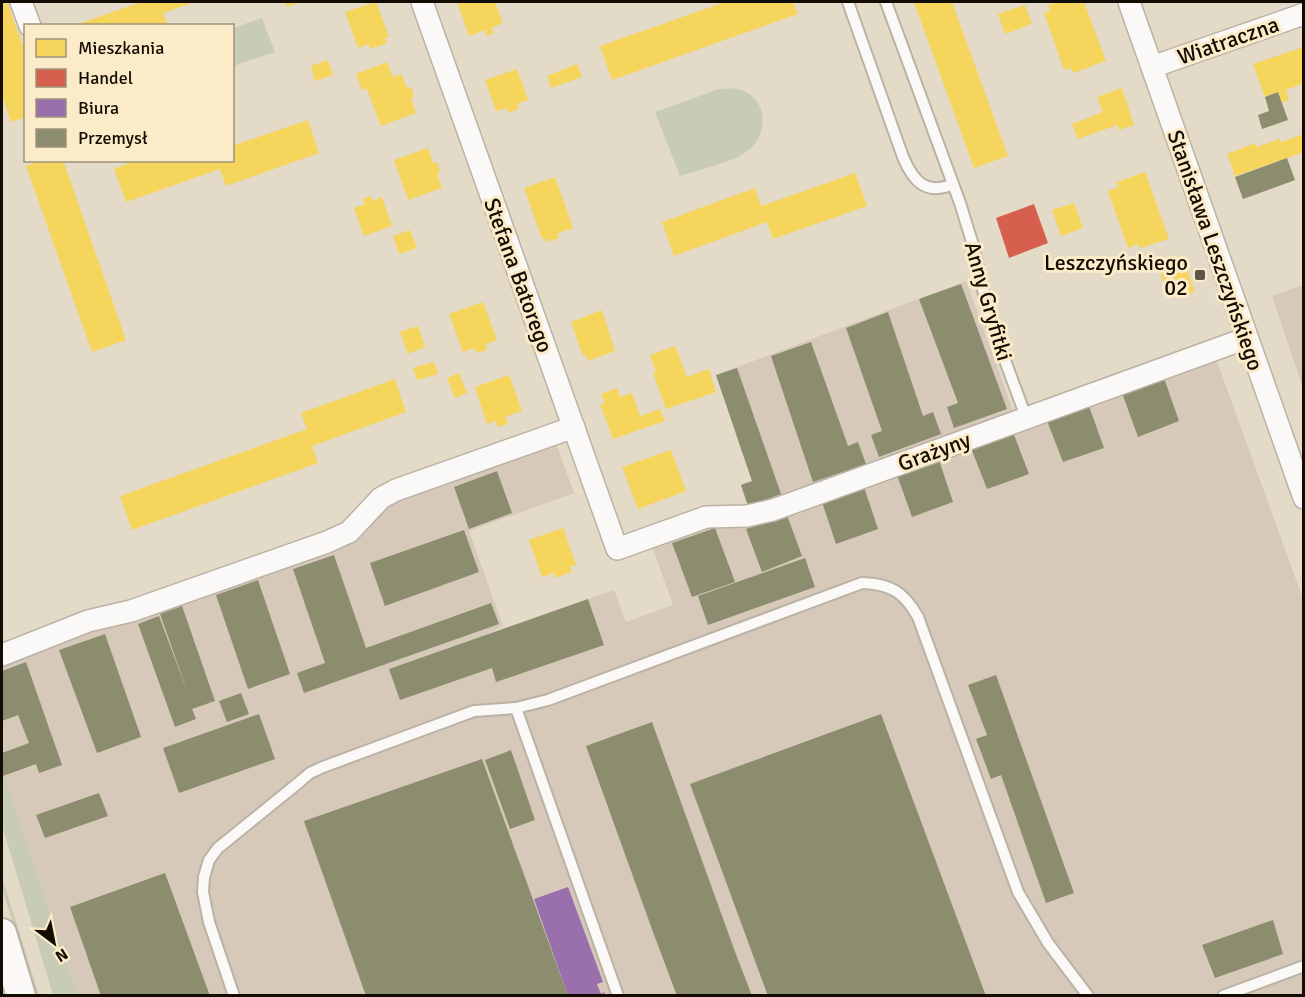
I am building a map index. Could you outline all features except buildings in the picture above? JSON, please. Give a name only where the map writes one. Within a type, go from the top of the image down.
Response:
[{"type":"street","points":[[21,2],[29,24]]},
{"type":"street","name":"Stefana Batorego","points":[[422,2],[617,549]]},
{"type":"street","name":"Stanisława Leszczyńskiego","points":[[1129,2],[1301,485]]},
{"type":"street","name":"Wiatraczna","points":[[1152,67],[1304,14]]},
{"type":"street","name":"Grażyny","points":[[617,549],[706,517],[747,516],[773,510],[1247,338]]},
{"type":"street","points":[[2,655],[88,621],[131,611],[327,542],[349,532],[381,498],[396,490],[574,427]]},
{"type":"street","points":[[2,933],[21,996]]},
{"type":"lane","points":[[848,2],[910,173],[927,187],[942,189],[953,184]]},
{"type":"lane","name":"Anny Gryfitki","points":[[886,2],[953,184],[973,245],[990,320],[1026,417]]},
{"type":"lane","points":[[234,996],[209,922],[203,892],[209,860],[218,848],[310,773],[474,711],[516,708],[586,687],[862,583],[886,585],[907,600],[918,618],[1018,892],[1053,949],[1088,996]]},
{"type":"lane","points":[[516,708],[618,996]]},
{"type":"lane","points":[[1223,996],[1304,966]]},
{"type":"shaded area","points":[[966,281],[1014,413],[749,509],[741,485],[752,481],[716,375]]},
{"type":"shaded area","points":[[1304,285],[1303,388],[1272,296]]},
{"type":"shaded area","points":[[1215,356],[1303,599],[1303,995],[78,995],[2,771],[2,663],[349,541],[394,502],[556,443],[574,493],[469,531],[503,626],[488,634],[614,590],[626,622],[673,605],[652,546]]},
{"type":"green space","points":[[262,18],[275,52],[234,66],[234,28]]},
{"type":"green space","points":[[719,89],[738,89],[748,93],[756,100],[763,117],[759,136],[754,145],[740,156],[680,176],[655,112]]},
{"type":"green space","points":[[2,771],[78,995],[53,995],[2,825]]},
{"type":"green space","points":[[2,877],[39,995],[35,995],[2,888]]},
{"type":"place","name":"Leszczyńskiego 02","points":[[1200,275]]}]
